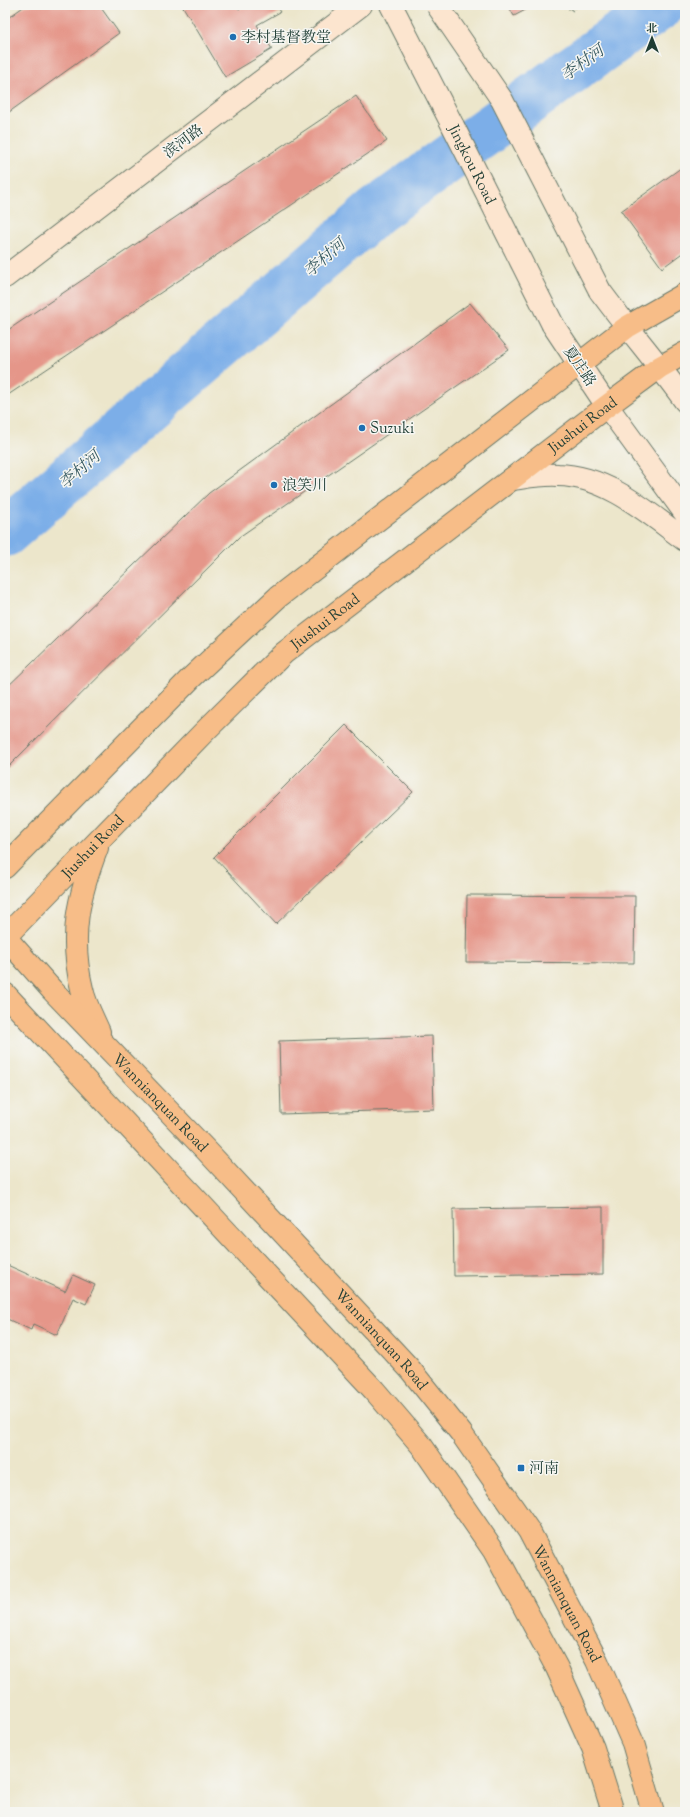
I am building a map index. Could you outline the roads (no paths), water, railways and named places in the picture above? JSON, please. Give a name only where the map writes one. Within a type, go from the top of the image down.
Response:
[{"type":"main road","name":"滨河路","points":[[5,277],[360,5]]},
{"type":"main road","points":[[437,5],[502,100],[600,291],[626,327],[660,367],[685,401]]},
{"type":"main road","name":"Jingkou Road","points":[[395,13],[553,325]]},
{"type":"main road","points":[[5,868],[191,678],[278,597],[626,327],[685,294]]},
{"type":"main road","name":"夏庄路","points":[[553,325],[607,406],[685,513]]},
{"type":"main road","name":"Jiushui Road","points":[[5,937],[284,653],[607,406],[660,367],[685,353]]},
{"type":"main road","points":[[512,479],[542,474],[560,474],[591,481],[627,497],[685,540]]},
{"type":"main road","points":[[102,837],[85,880],[78,911],[75,938],[77,966],[82,991],[103,1043]]},
{"type":"main road","name":"Wannianquan Road","points":[[5,937],[52,990],[211,1155],[409,1368],[461,1433],[529,1531],[597,1661],[633,1743],[653,1812]]},
{"type":"main road","points":[[5,994],[358,1372],[421,1446],[494,1551],[557,1668],[593,1748],[613,1812]]},
{"type":"waterway","name":"李村河","points":[[5,533],[376,211],[662,5]]},
{"type":"place","name":"李村基督教堂","points":[[233,37]]},
{"type":"place","name":"Suzuki","points":[[362,428]]},
{"type":"place","name":"浪笑川","points":[[274,485]]},
{"type":"place","name":"河南","points":[[521,1468]]}]
